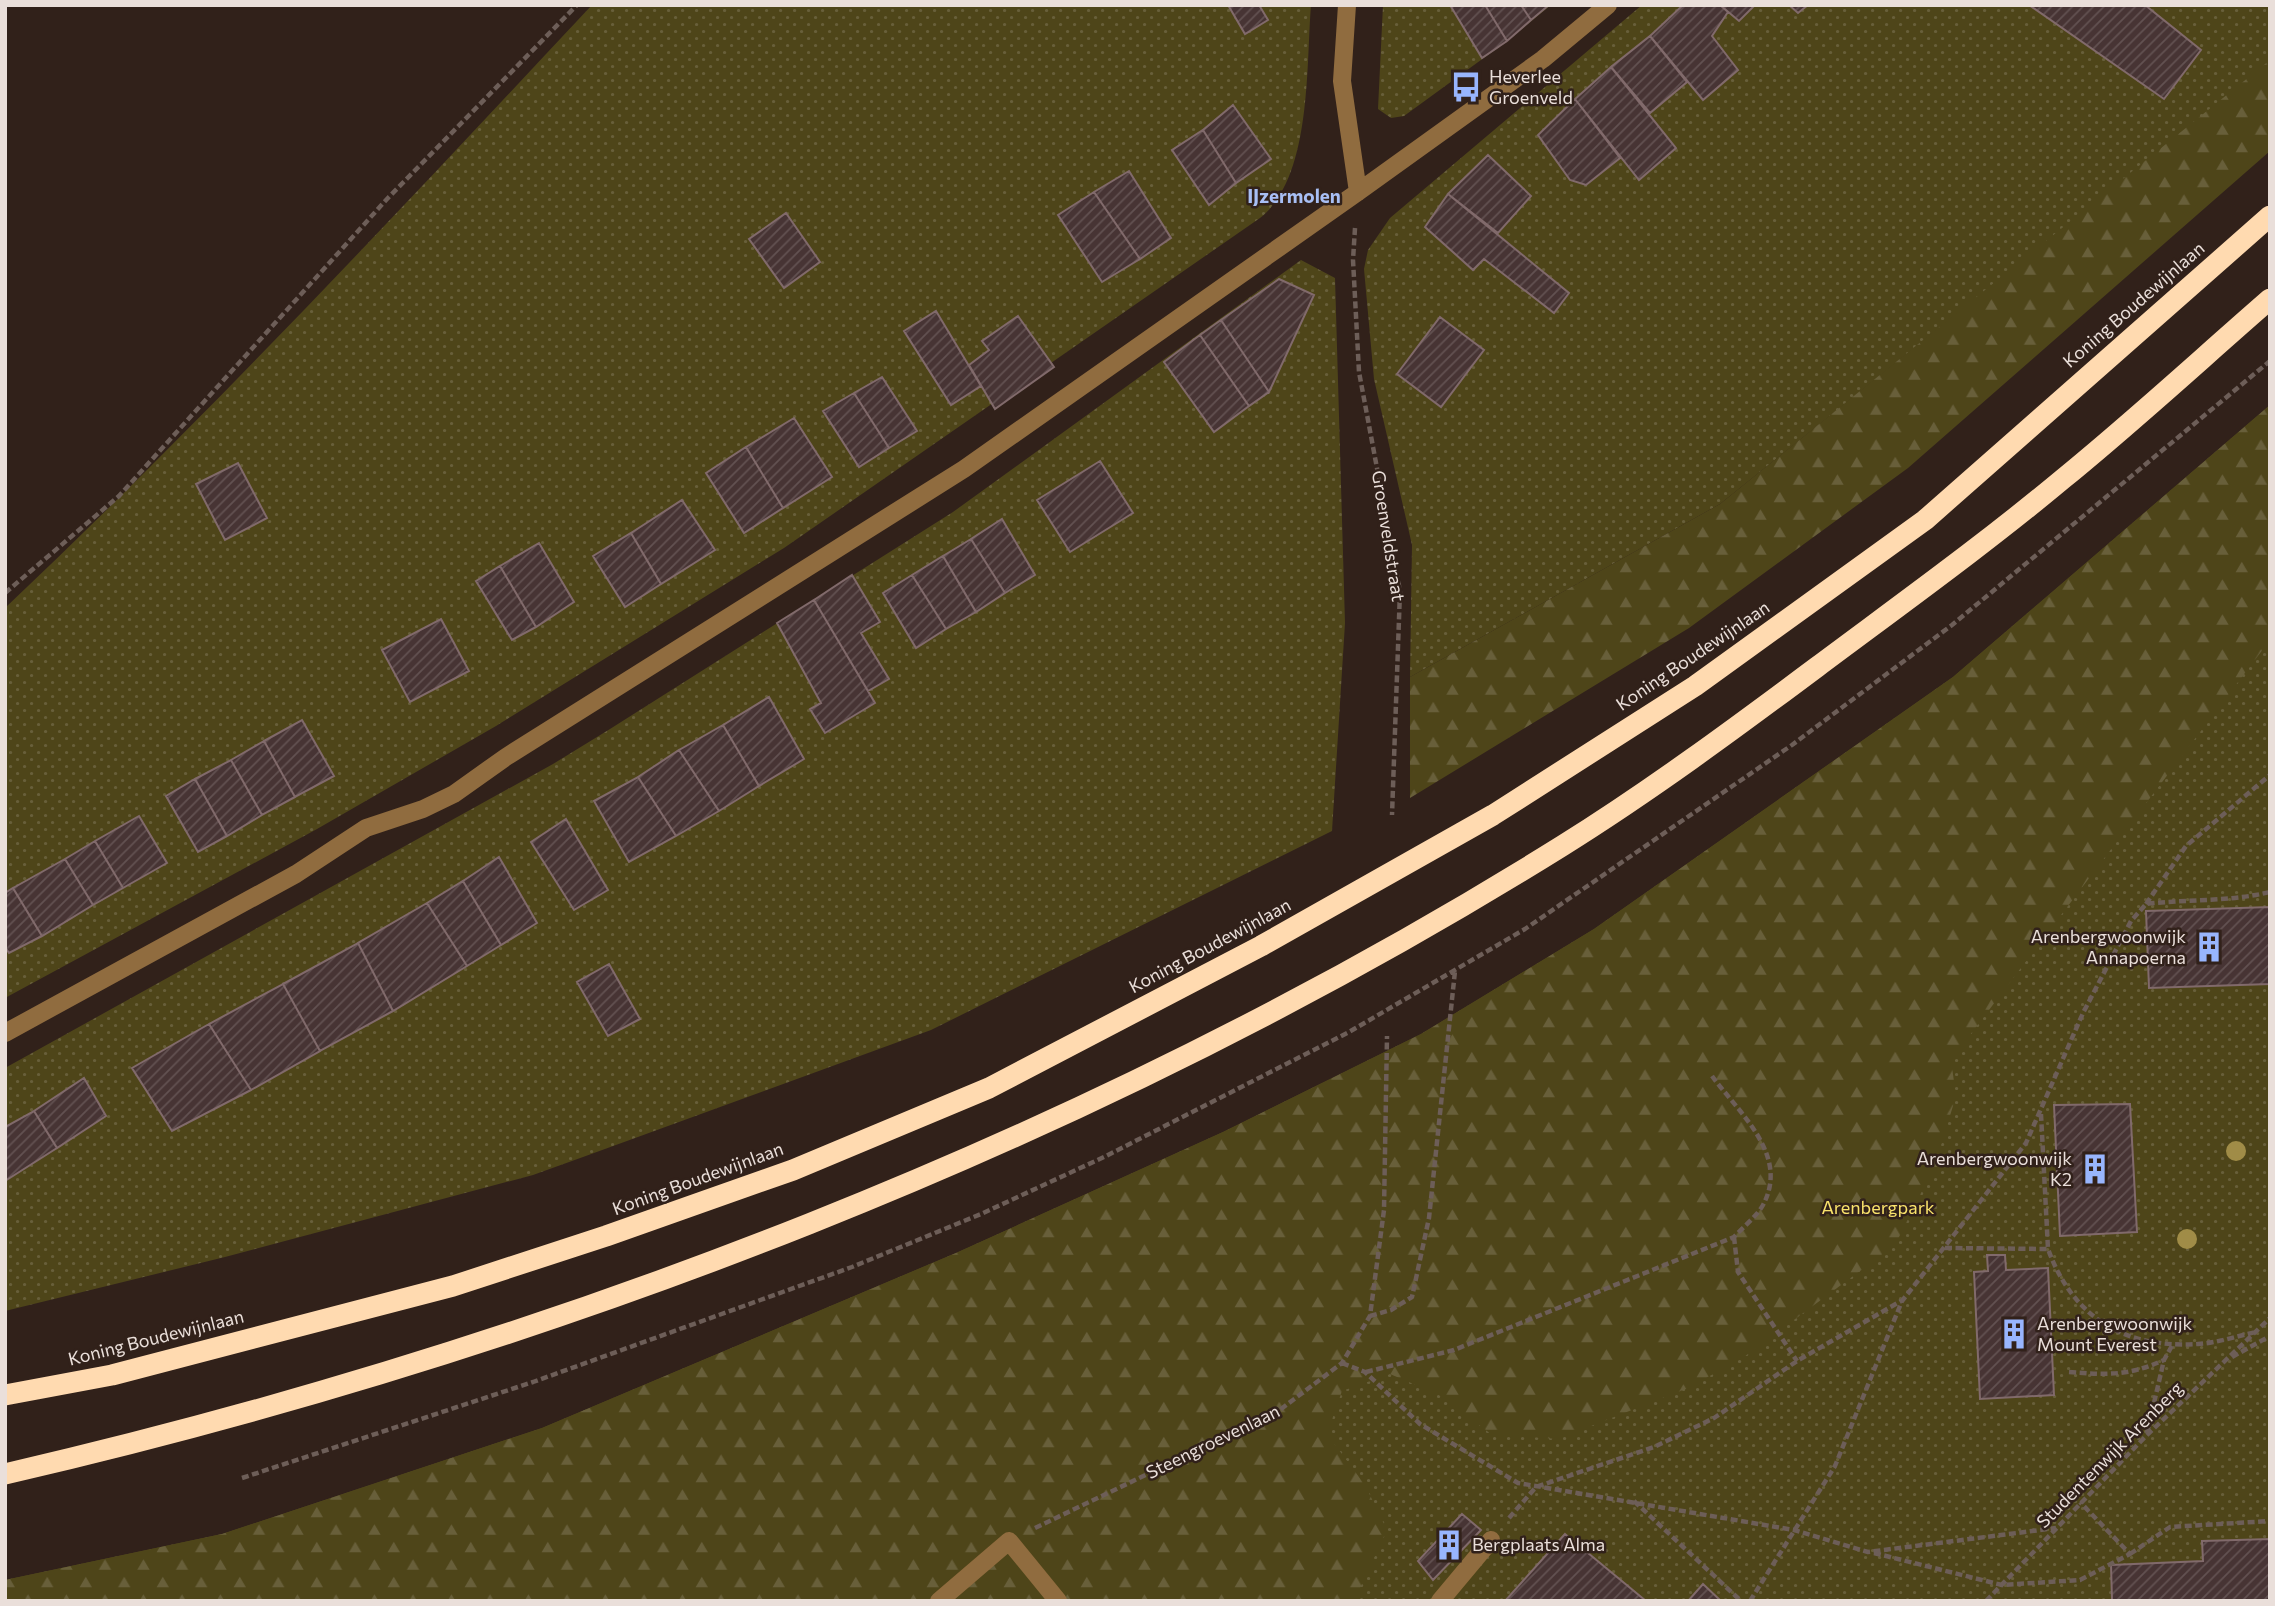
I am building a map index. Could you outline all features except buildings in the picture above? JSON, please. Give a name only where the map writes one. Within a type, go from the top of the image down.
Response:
[{"type":"highway","name":"Koning Boudewijnlaan","points":[[5,1395],[112,1375],[453,1286],[793,1170],[989,1088],[1261,946],[1493,815],[1695,686],[1925,520],[2270,216]]},
{"type":"highway","points":[[5,1474],[117,1448],[432,1357],[643,1286],[781,1234],[991,1148],[1353,971],[1566,844],[1707,750],[2063,479],[2270,299]]},
{"type":"street","points":[[1347,5],[1342,81],[1358,192]]},
{"type":"street","points":[[5,1033],[296,874],[366,828],[423,809],[465,788],[506,757],[964,469],[1358,192],[1543,58],[1608,5]]},
{"type":"street","points":[[1440,1601],[1491,1540]]},
{"type":"street","points":[[939,1601],[1009,1541],[1058,1601]]},
{"type":"path","points":[[5,593],[119,496],[387,199],[577,5]]},
{"type":"path","name":"Groenveldstraat","points":[[1353,258],[1359,372],[1400,590],[1392,815]]},
{"type":"path","points":[[242,1478],[533,1382],[852,1267],[981,1214],[1104,1157],[1349,1032],[1455,971],[1629,859],[1824,721],[1952,625],[2270,360]]},
{"type":"path","points":[[1751,1601],[1835,1466],[1902,1301],[2026,1143],[2083,1013],[2131,921],[2186,846],[2270,775]]},
{"type":"path","points":[[2146,904],[2201,898],[2235,900],[2270,892]]},
{"type":"path","points":[[1370,1317],[1391,1310],[1412,1297],[1429,1218],[1455,971]]},
{"type":"path","name":"Steengroevenlaan","points":[[1009,1541],[1277,1412],[1342,1363],[1370,1317],[1384,1210],[1387,1036]]},
{"type":"path","points":[[1365,1372],[1454,1350],[1734,1237],[1763,1205],[1771,1179],[1769,1153],[1712,1076]]},
{"type":"path","points":[[2041,1112],[2048,1250],[2057,1274],[2073,1299],[2110,1328],[2146,1341],[2200,1344],[2257,1332]]},
{"type":"path","points":[[1734,1237],[1738,1272],[1797,1361]]},
{"type":"path","points":[[1945,1248],[2048,1250]]},
{"type":"path","points":[[1491,1540],[1536,1487],[1654,1447],[1702,1424],[1797,1361],[1902,1301]]},
{"type":"path","name":"Studentenwijk Arenberg","points":[[1986,1601],[2146,1436],[2270,1318]]},
{"type":"path","points":[[2225,1361],[2270,1336]]},
{"type":"path","points":[[2146,1436],[2164,1360],[2173,1344]]},
{"type":"path","points":[[2069,1372],[2138,1372],[2164,1360]]},
{"type":"path","points":[[1342,1363],[1365,1372],[1420,1424],[1518,1483],[1794,1530],[1868,1552],[2001,1585],[2080,1580],[2130,1554],[2170,1527],[2270,1521]]},
{"type":"path","points":[[1633,1501],[1741,1601]]},
{"type":"path","points":[[2080,1502],[2130,1554]]},
{"type":"path","points":[[1868,1552],[2056,1528]]},
{"type":"green space","points":[[592,5],[1311,5],[1306,89],[1298,149],[1277,200],[1260,218],[784,548],[496,726],[317,829],[5,998],[5,608],[230,386]]},
{"type":"green space","points":[[1383,5],[1551,5],[1507,41],[1404,116],[1391,118],[1378,109]]},
{"type":"green space","points":[[1642,5],[2270,5],[2270,62],[1720,504],[1410,677],[1412,545],[1374,379],[1364,269],[1368,250],[1390,218]]},
{"type":"green space","points":[[2270,60],[2270,151],[1908,468],[1689,628],[1410,798],[1410,677],[1720,504]]},
{"type":"green space","points":[[1301,260],[1335,278],[1345,623],[1332,831],[931,1030],[583,1157],[533,1175],[225,1257],[5,1311],[5,1068],[553,764],[610,729],[953,512]]},
{"type":"green space","name":"Arenbergpark","points":[[2270,405],[2270,1601],[5,1601],[5,1580],[222,1534],[542,1428],[956,1253],[1223,1132],[1421,1034],[1594,929],[1953,677]]},
{"type":"green space","name":"Arenbergpark","points":[[2270,405],[2270,640],[1951,1060],[1956,1096],[1935,1165],[1895,1245],[1744,1357],[1688,1388],[1558,1439],[1491,1434],[1439,1395],[1390,1374],[1342,1391],[1327,1434],[1365,1485],[1387,1530],[1354,1601],[5,1601],[5,1580],[222,1534],[542,1428],[956,1253],[1223,1132],[1421,1034],[1594,929],[1953,677]]},
{"type":"place","name":"Heverlee Groenveld","points":[[1466,87]]},
{"type":"place","name":"Arenbergwoonwijk Annapoerna","points":[[2209,947]]},
{"type":"place","name":"Arenbergwoonwijk K2","points":[[2095,1169]]},
{"type":"place","name":"Arenbergwoonwijk Mount Everest","points":[[2014,1334]]},
{"type":"place","name":"Bergplaats Alma","points":[[1449,1545]]},
{"type":"district","name":"IJzermolen","points":[[1294,196]]}]
